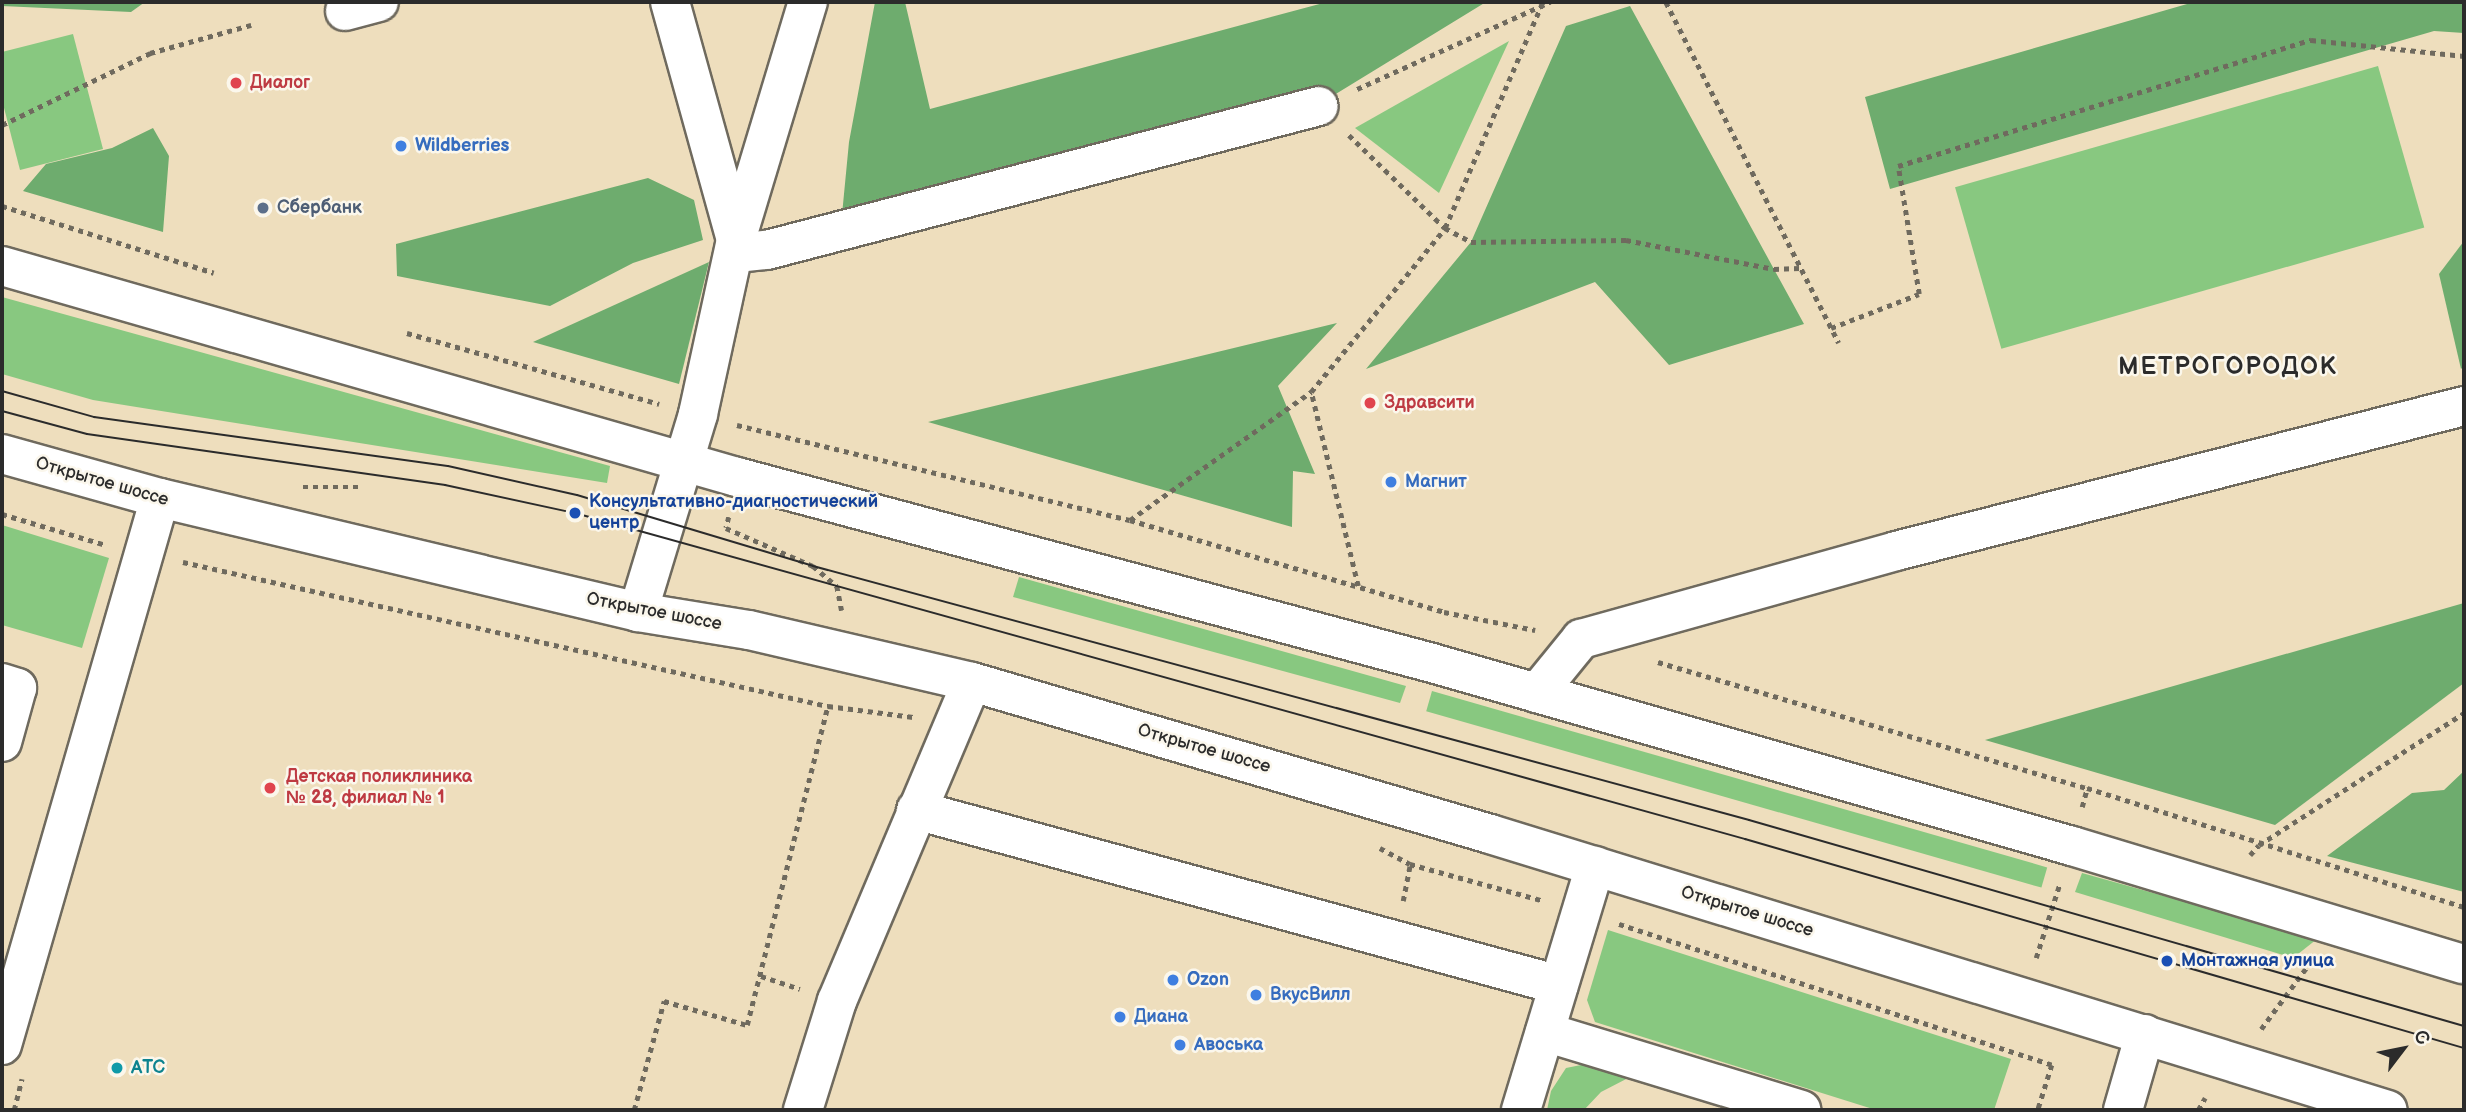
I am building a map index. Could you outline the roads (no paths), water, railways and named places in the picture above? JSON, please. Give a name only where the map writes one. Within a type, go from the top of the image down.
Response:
[{"type":"street","points":[[670,2],[736,247]]},
{"type":"street","points":[[638,612],[682,461],[736,247],[808,2]]},
{"type":"street","points":[[736,247],[767,250],[1319,106]]},
{"type":"street","points":[[2,266],[682,461],[1537,693],[2072,846],[2217,892],[2464,964]]},
{"type":"street","points":[[1537,693],[1581,639],[1896,551],[2464,406]]},
{"type":"street","name":"Открытое шоссе","points":[[2,454],[160,498],[638,612],[749,630],[972,682],[1595,866],[2388,1110]]},
{"type":"street","points":[[2,1045],[160,498]]},
{"type":"street","points":[[803,1110],[837,1001],[972,682]]},
{"type":"street","points":[[2,684],[17,688],[2,742]]},
{"type":"street","points":[[916,810],[1559,985]]},
{"type":"street","points":[[1521,1110],[1595,866]]},
{"type":"street","points":[[1545,1032],[1801,1110]]},
{"type":"street","points":[[2123,1110],[2146,1034]]},
{"type":"tram line","points":[[2,391],[94,417],[448,466],[577,495],[813,566],[1749,820],[2464,1026]]},
{"type":"tram line","points":[[2,411],[87,434],[445,485],[575,513],[1745,839],[2464,1048]]},
{"type":"place","name":"Диалог","points":[[236,83]]},
{"type":"place","name":"Wildberries","points":[[401,146]]},
{"type":"place","name":"Сбербанк","points":[[263,208]]},
{"type":"place","name":"Здравсити","points":[[1370,403]]},
{"type":"place","name":"Магнит","points":[[1391,482]]},
{"type":"place","name":"Консультативно-диагностический центр","points":[[575,513]]},
{"type":"place","name":"Детская поликлиника № 28, филиал № 1","points":[[270,788]]},
{"type":"place","name":"Монтажная улица","points":[[2167,961]]},
{"type":"place","name":"Ozon","points":[[1173,980]]},
{"type":"place","name":"ВкусВилл","points":[[1256,995]]},
{"type":"place","name":"Диана","points":[[1120,1017]]},
{"type":"place","name":"Авоська","points":[[1180,1045]]},
{"type":"place","name":"АТС","points":[[117,1068]]},
{"type":"district","name":"МЕТРОГОРОДОК","points":[[2228,367]]}]
